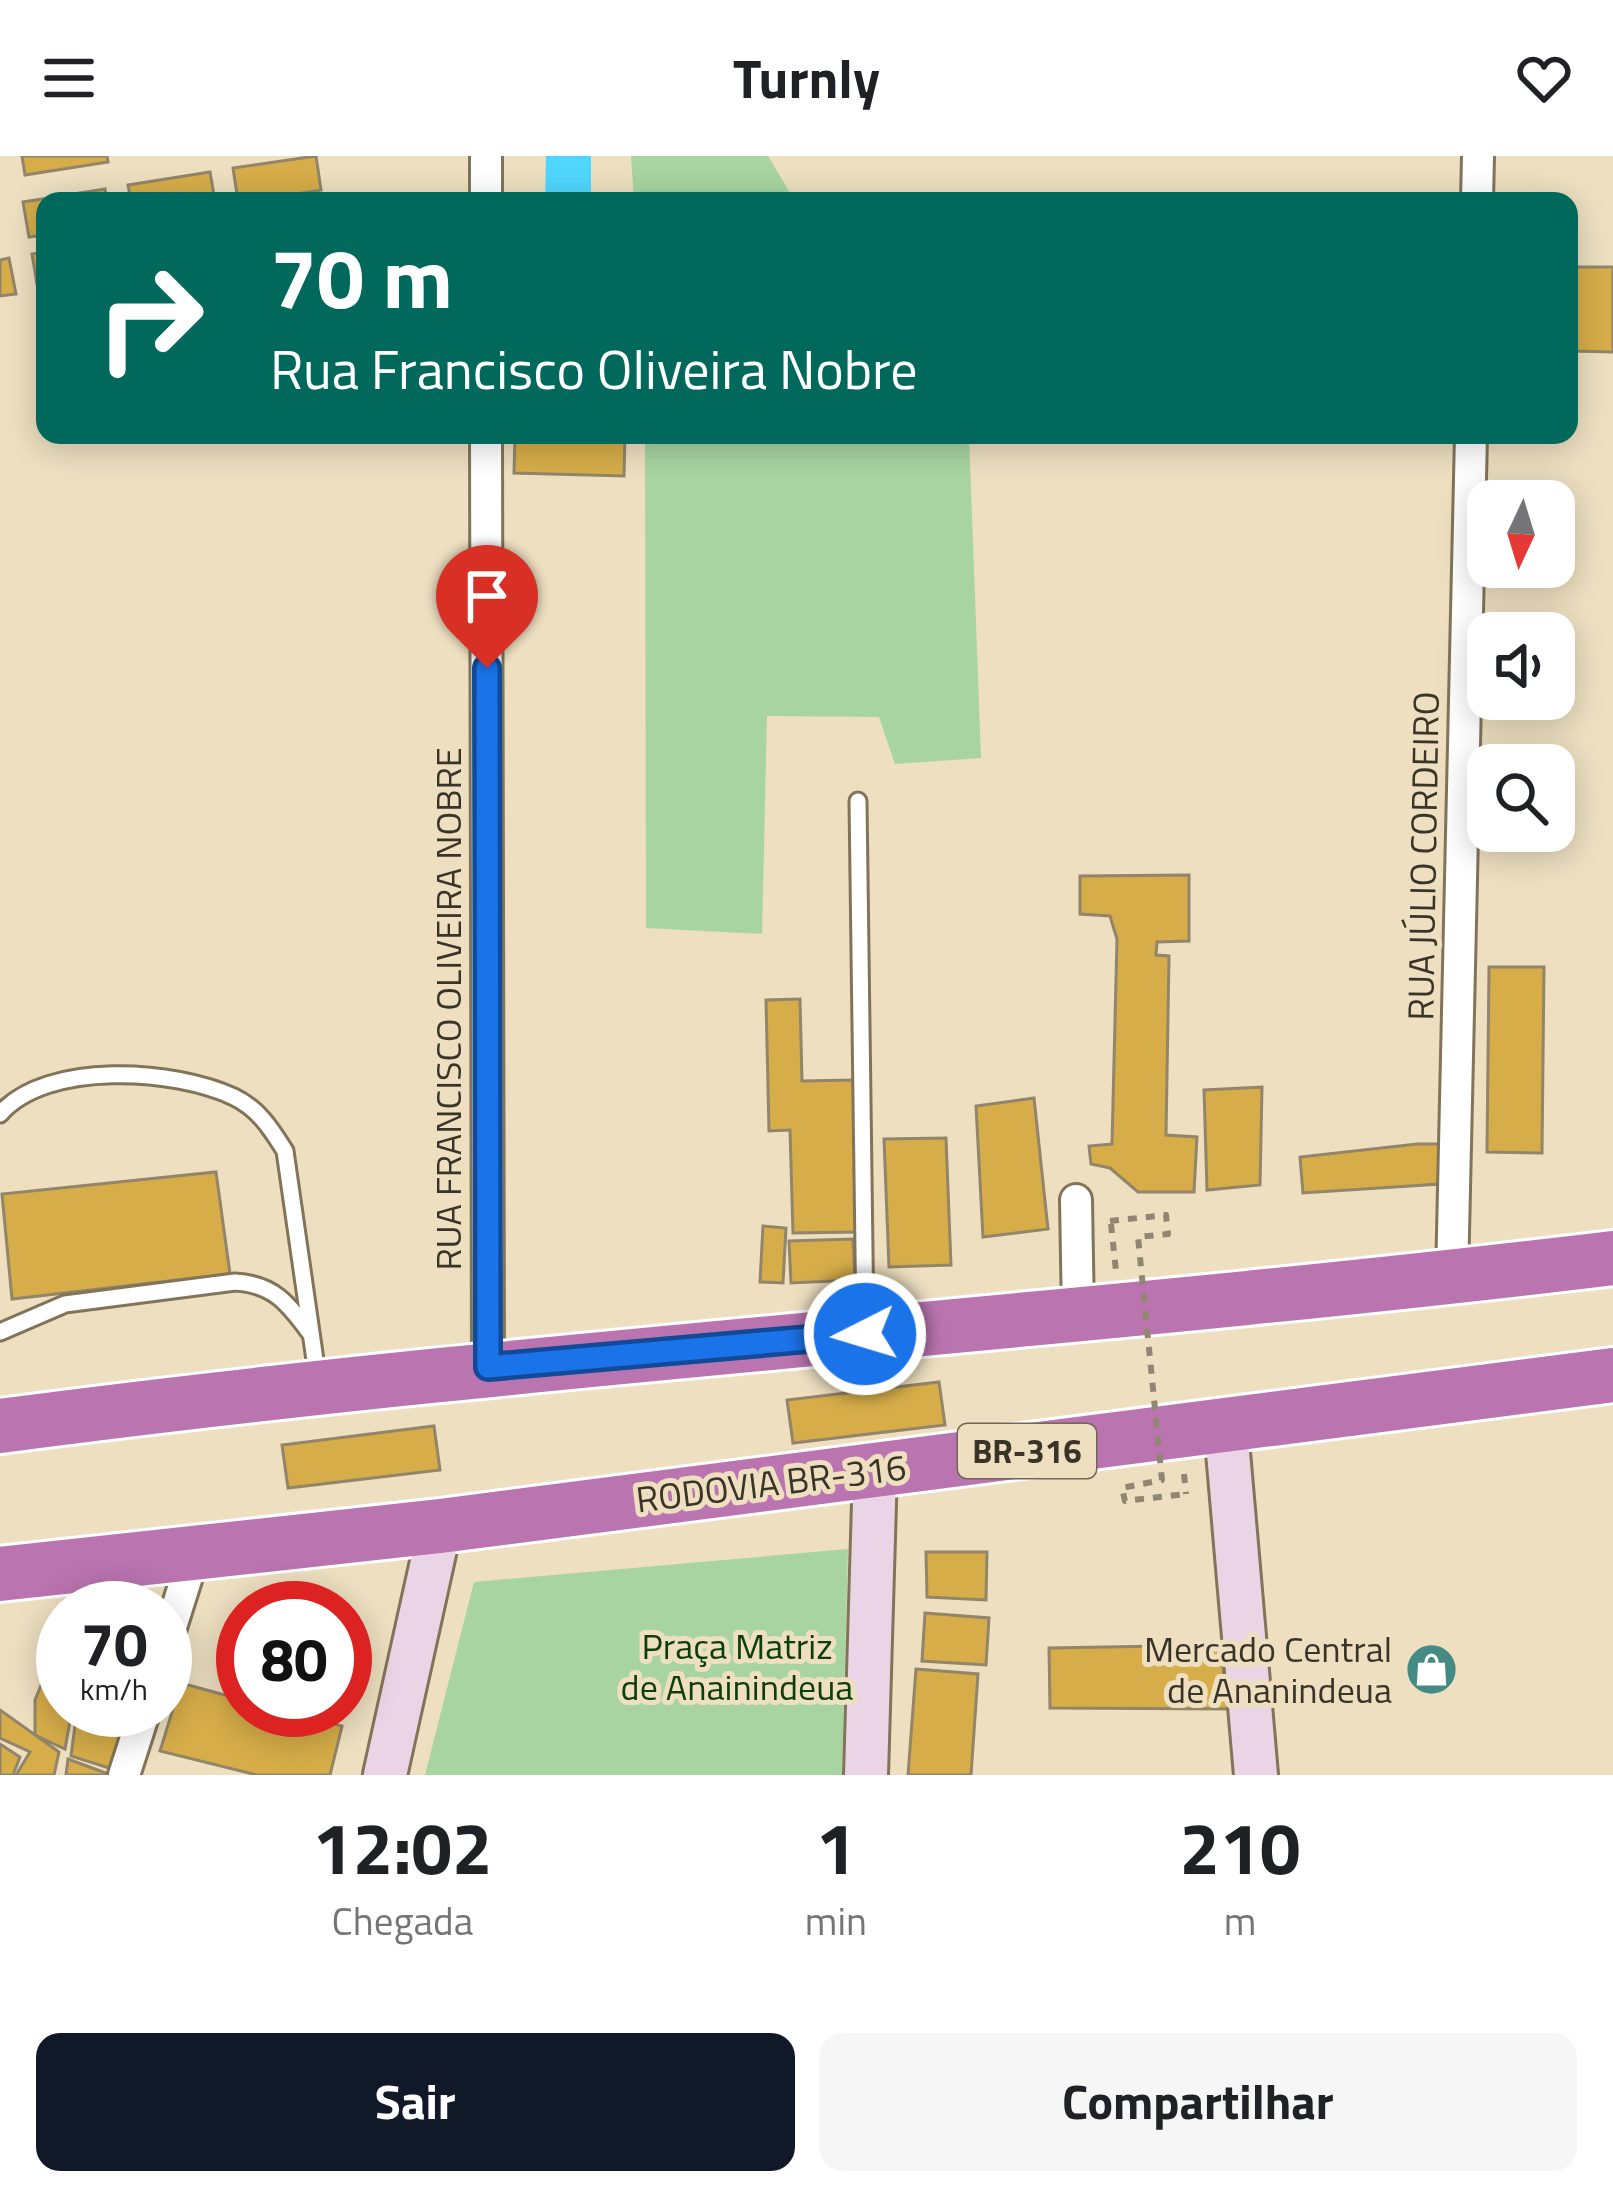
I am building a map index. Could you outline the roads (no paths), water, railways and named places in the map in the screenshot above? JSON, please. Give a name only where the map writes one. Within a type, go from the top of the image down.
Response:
[{"type":"highway","points":[[0,1426],[315,1359],[488,1367],[1078,1316],[1613,1258]]},
{"type":"highway","name":"RODOVIA BR-316","points":[[0,1574],[440,1526],[875,1468],[1226,1429],[1613,1375]]},
{"type":"main road","points":[[1226,1429],[1256,1775]]},
{"type":"main road","points":[[866,1775],[875,1468]]},
{"type":"main road","points":[[385,1775],[440,1526]]},
{"type":"street","points":[[486,156],[486,192]]},
{"type":"street","points":[[1477,192],[1478,156]]},
{"type":"street","name":"RUA FRANCISCO OLIVEIRA NOBRE","points":[[486,444],[488,1367]]},
{"type":"street","name":"RUA JÚLIO CORDEIRO","points":[[1452,1278],[1471,444]]},
{"type":"street","points":[[1076,1200],[1078,1316]]},
{"type":"street","points":[[186,1581],[195,1551]]},
{"type":"street","points":[[124,1775],[136,1737]]},
{"type":"lane","points":[[857,801],[865,1334]]},
{"type":"lane","points":[[0,1114],[11,1101],[56,1083],[112,1073],[235,1097],[265,1118],[285,1151],[315,1359]]},
{"type":"lane","points":[[0,1332],[65,1304],[235,1282],[262,1284],[288,1304],[315,1359]]},
{"type":"water","points":[[546,156],[591,156],[591,192],[545,192]]},
{"type":"place","name":"Mercado Central de Ananindeua","points":[[1431,1670]]},
{"type":"park label","name":"Praça Matriz de Anainindeua","points":[[737,1666]]}]
